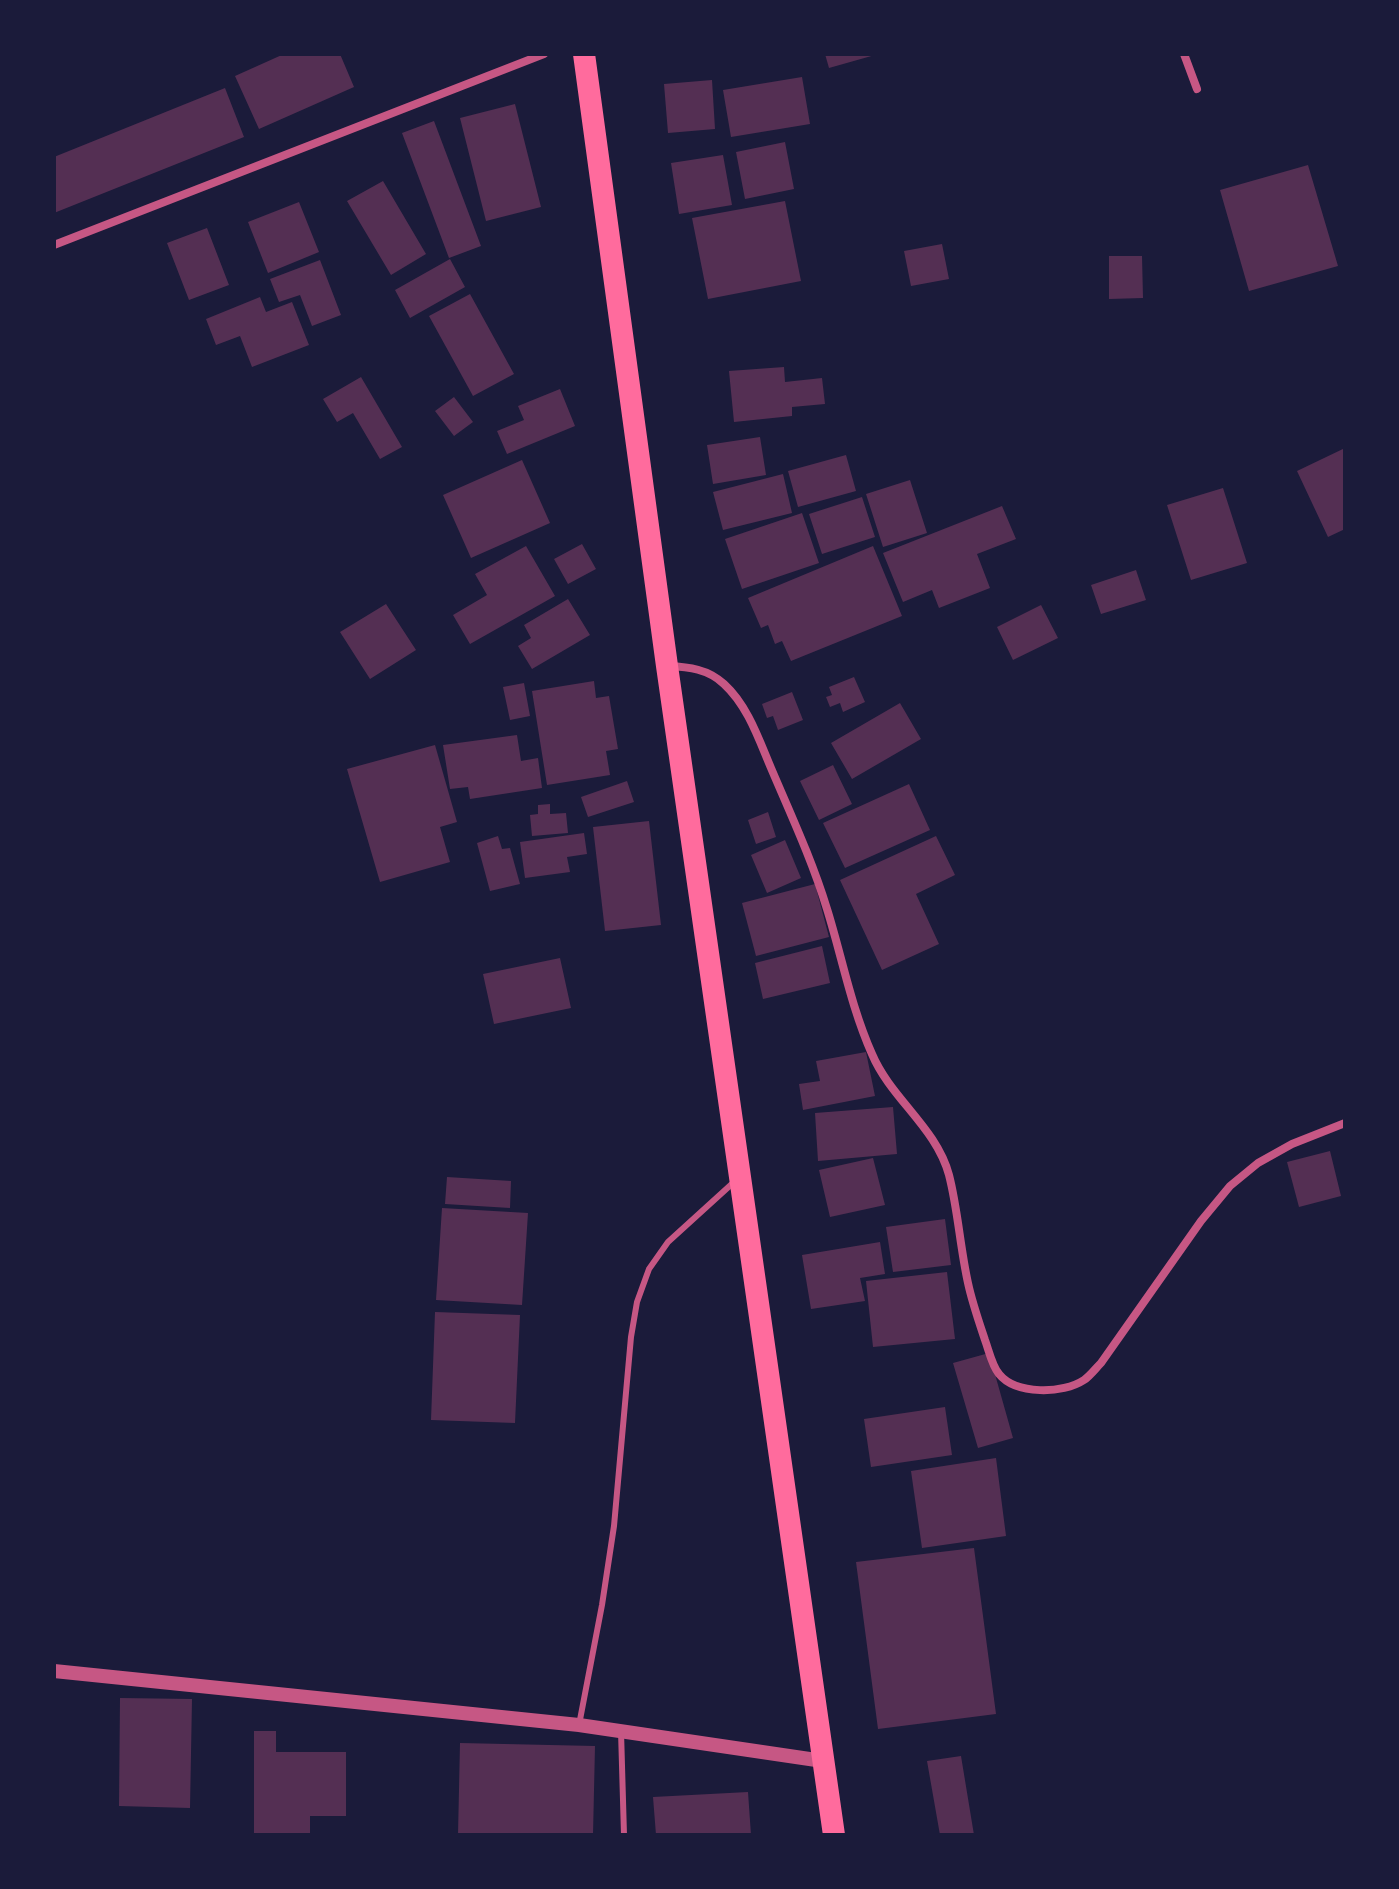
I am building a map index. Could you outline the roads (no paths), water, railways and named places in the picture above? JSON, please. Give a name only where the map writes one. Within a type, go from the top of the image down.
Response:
[{"type":"highway","points":[[584,54],[667,666],[834,1835]]},
{"type":"street","points":[[54,245],[544,54]]},
{"type":"street","points":[[1184,54],[1197,89]]},
{"type":"street","points":[[667,666],[691,667],[709,673],[725,684],[754,729],[814,868],[872,1055],[891,1089],[924,1126],[949,1173],[968,1284],[980,1325],[999,1374],[1013,1384],[1050,1390],[1085,1380],[1101,1363],[1201,1221],[1230,1186],[1258,1163],[1292,1144],[1345,1123]]},
{"type":"street","points":[[54,1671],[579,1725],[823,1761]]},
{"type":"lane","points":[[579,1725],[614,1526],[637,1302],[649,1269],[668,1242],[739,1177]]},
{"type":"lane","points":[[621,1731],[624,1835]]}]
